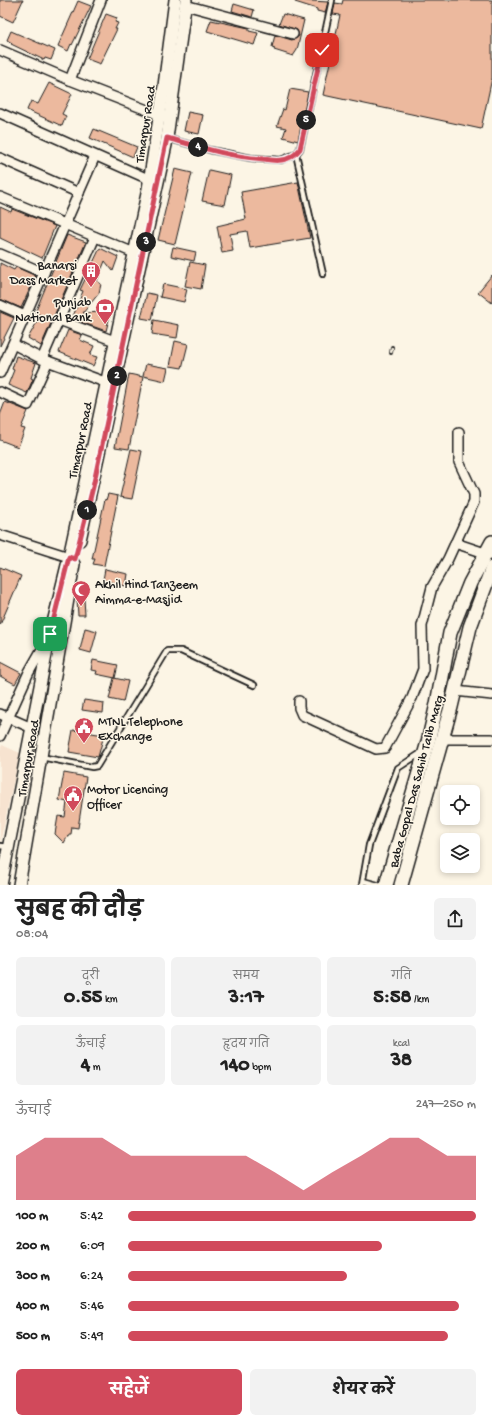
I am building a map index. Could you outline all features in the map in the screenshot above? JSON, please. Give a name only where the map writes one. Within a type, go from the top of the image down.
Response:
[{"type":"main road","name":"Baba Gopal Das Sahib Talib Marg","points":[[386,885],[437,704],[450,633],[470,583],[490,550]]},
{"type":"main road","name":"Baba Gopal Das Sahib Talib Marg","points":[[401,885],[443,739],[470,627],[492,568]]},
{"type":"street","points":[[70,80],[101,0]]},
{"type":"street","name":"Timarpur Road","points":[[165,117],[175,0]]},
{"type":"street","points":[[186,2],[293,34]]},
{"type":"street","name":"Timarpur Road","points":[[1,885],[4,846],[32,728],[50,634],[72,558],[154,181],[186,2]]},
{"type":"street","points":[[0,50],[70,80],[165,117]]},
{"type":"street","points":[[0,113],[154,181]]},
{"type":"street","points":[[0,373],[2,360],[12,344],[25,316],[95,156]]},
{"type":"street","points":[[0,158],[79,193]]},
{"type":"street","points":[[0,197],[138,255]]},
{"type":"street","points":[[0,392],[28,405],[59,320],[95,237]]},
{"type":"street","points":[[0,254],[44,273]]},
{"type":"street","points":[[0,305],[25,316]]},
{"type":"street","points":[[59,320],[119,343]]},
{"type":"street","points":[[12,344],[45,360],[110,384]]},
{"type":"street","points":[[299,701],[299,708],[302,715],[376,749],[385,748],[412,698],[423,669],[422,626],[432,587],[456,543],[475,498],[459,462],[459,432]]},
{"type":"street","points":[[0,535],[72,558]]},
{"type":"street","points":[[456,543],[490,550]]},
{"type":"street","name":"Timarpur Road","points":[[19,885],[62,637],[72,558]]},
{"type":"street","points":[[0,736],[4,716],[50,634],[62,637]]},
{"type":"street","points":[[455,691],[492,696]]},
{"type":"street","points":[[4,716],[32,728]]},
{"type":"street","points":[[443,739],[492,739]]},
{"type":"lane","points":[[162,137],[210,150],[251,158],[281,160],[296,154],[300,149],[332,0]]},
{"type":"lane","points":[[296,154],[323,274]]},
{"type":"lane","points":[[41,757],[92,767],[96,766],[167,651],[181,651],[254,685]]},
{"type":"lane","points":[[378,885],[363,883],[369,845],[398,768],[425,751]]},
{"type":"shaded area","points":[[2,745],[20,753],[0,843],[0,750]]},
{"type":"building","points":[[0,0],[23,0],[13,22],[0,16]]},
{"type":"building","points":[[295,0],[328,2],[325,13],[295,2]]},
{"type":"building","points":[[343,0],[492,0],[492,78],[481,129],[323,95],[340,15],[333,14],[335,3],[342,4]]},
{"type":"building","points":[[78,1],[91,6],[68,51],[58,46]]},
{"type":"building","points":[[234,4],[254,10],[252,17],[232,11]]},
{"type":"building","points":[[106,14],[117,18],[115,22],[118,23],[115,29],[117,29],[100,64],[87,59]]},
{"type":"building","points":[[283,14],[304,20],[297,50],[293,56],[274,50],[275,48],[272,47],[275,35],[292,40],[299,36],[297,30],[279,24]]},
{"type":"building","points":[[211,20],[249,28],[249,31],[258,33],[254,45],[207,31]]},
{"type":"building","points":[[11,31],[55,50],[51,60],[45,58],[44,60],[11,44],[12,43],[7,40]]},
{"type":"building","points":[[49,83],[72,94],[62,114],[66,116],[62,126],[27,110],[31,101],[38,104]]},
{"type":"building","points":[[290,89],[308,92],[298,141],[283,137],[286,128],[277,126],[283,109],[285,110]]},
{"type":"building","points":[[188,112],[203,115],[199,134],[184,131]]},
{"type":"building","points":[[94,129],[137,147],[133,157],[90,138]]},
{"type":"building","points":[[175,169],[192,173],[175,244],[158,240]]},
{"type":"building","points":[[209,170],[231,175],[225,205],[202,201]]},
{"type":"building","points":[[298,182],[310,238],[250,248],[247,231],[230,234],[233,251],[222,253],[217,226],[246,219],[241,192]]},
{"type":"building","points":[[0,207],[11,212],[12,209],[55,226],[42,258],[0,238]]},
{"type":"building","points":[[67,235],[86,242],[41,346],[28,338],[41,315],[35,313]]},
{"type":"building","points":[[173,247],[196,252],[194,261],[171,256]]},
{"type":"building","name":"Banarsi Dass Market","points":[[100,248],[118,257],[113,271],[105,261],[97,281],[101,284],[99,293],[83,313],[104,312],[110,315],[106,331],[72,319],[83,291],[80,290]]},
{"type":"building","points":[[190,262],[205,265],[201,289],[185,286]]},
{"type":"building","points":[[0,263],[14,270],[16,267],[36,276],[21,308],[0,299]]},
{"type":"building","points":[[492,275],[492,303],[478,292]]},
{"type":"building","points":[[163,284],[187,289],[184,302],[160,297]]},
{"type":"building","points":[[147,293],[157,295],[152,320],[141,318]]},
{"type":"building","points":[[0,312],[14,318],[0,346]]},
{"type":"building","points":[[154,320],[179,325],[177,338],[152,334]]},
{"type":"building","points":[[68,330],[82,335],[80,340],[94,346],[90,355],[97,357],[93,366],[59,352]]},
{"type":"building","points":[[175,341],[188,344],[182,368],[170,366]]},
{"type":"building","points":[[16,356],[36,363],[31,378],[33,379],[27,393],[8,385],[14,370],[12,369]]},
{"type":"building","points":[[146,364],[168,368],[165,381],[143,376]]},
{"type":"building","points":[[129,374],[143,377],[129,449],[115,447]]},
{"type":"building","points":[[5,402],[28,411],[21,428],[25,429],[18,447],[0,440],[0,415]]},
{"type":"building","points":[[131,449],[142,451],[132,499],[120,497]]},
{"type":"building","points":[[108,494],[118,496],[104,566],[93,564],[95,559],[92,559],[105,499],[106,500]]},
{"type":"building","points":[[0,567],[21,576],[0,625]]},
{"type":"building","points":[[105,569],[128,574],[126,586],[103,580]]},
{"type":"building","points":[[84,599],[85,615],[78,615],[77,600]]},
{"type":"building","points":[[85,628],[97,631],[91,653],[80,650]]},
{"type":"building","points":[[93,660],[118,665],[115,678],[96,674],[97,671],[91,670]]},
{"type":"building","points":[[0,662],[21,673],[15,684],[0,676]]},
{"type":"building","points":[[114,678],[128,681],[123,702],[109,699]]},
{"type":"building","points":[[84,700],[104,703],[103,713],[82,710]]},
{"type":"building","points":[[73,730],[104,735],[98,757],[69,752]]},
{"type":"building","points":[[64,773],[86,777],[78,828],[72,827],[71,834],[69,834],[64,843],[55,834],[58,816],[65,817],[67,802],[59,800]]},
{"type":"railway","points":[[391,353],[392,347]]},
{"type":"place","name":"Banarsi Dass Market","points":[[91,288]]},
{"type":"place","name":"Punjab National Bank","points":[[105,325]]},
{"type":"place","name":"Akhil Hind Tanzeem Aimma-e-Masjid","points":[[81,607]]},
{"type":"place","name":"MTNL Telephone Exchange","points":[[84,744]]},
{"type":"place","name":"Motor Licencing Officer","points":[[73,812]]},
{"type":"route","points":[[50,634],[69,557],[75,559],[93,487],[167,138],[210,150],[251,158],[281,160],[290,158],[300,149],[322,50]]}]
